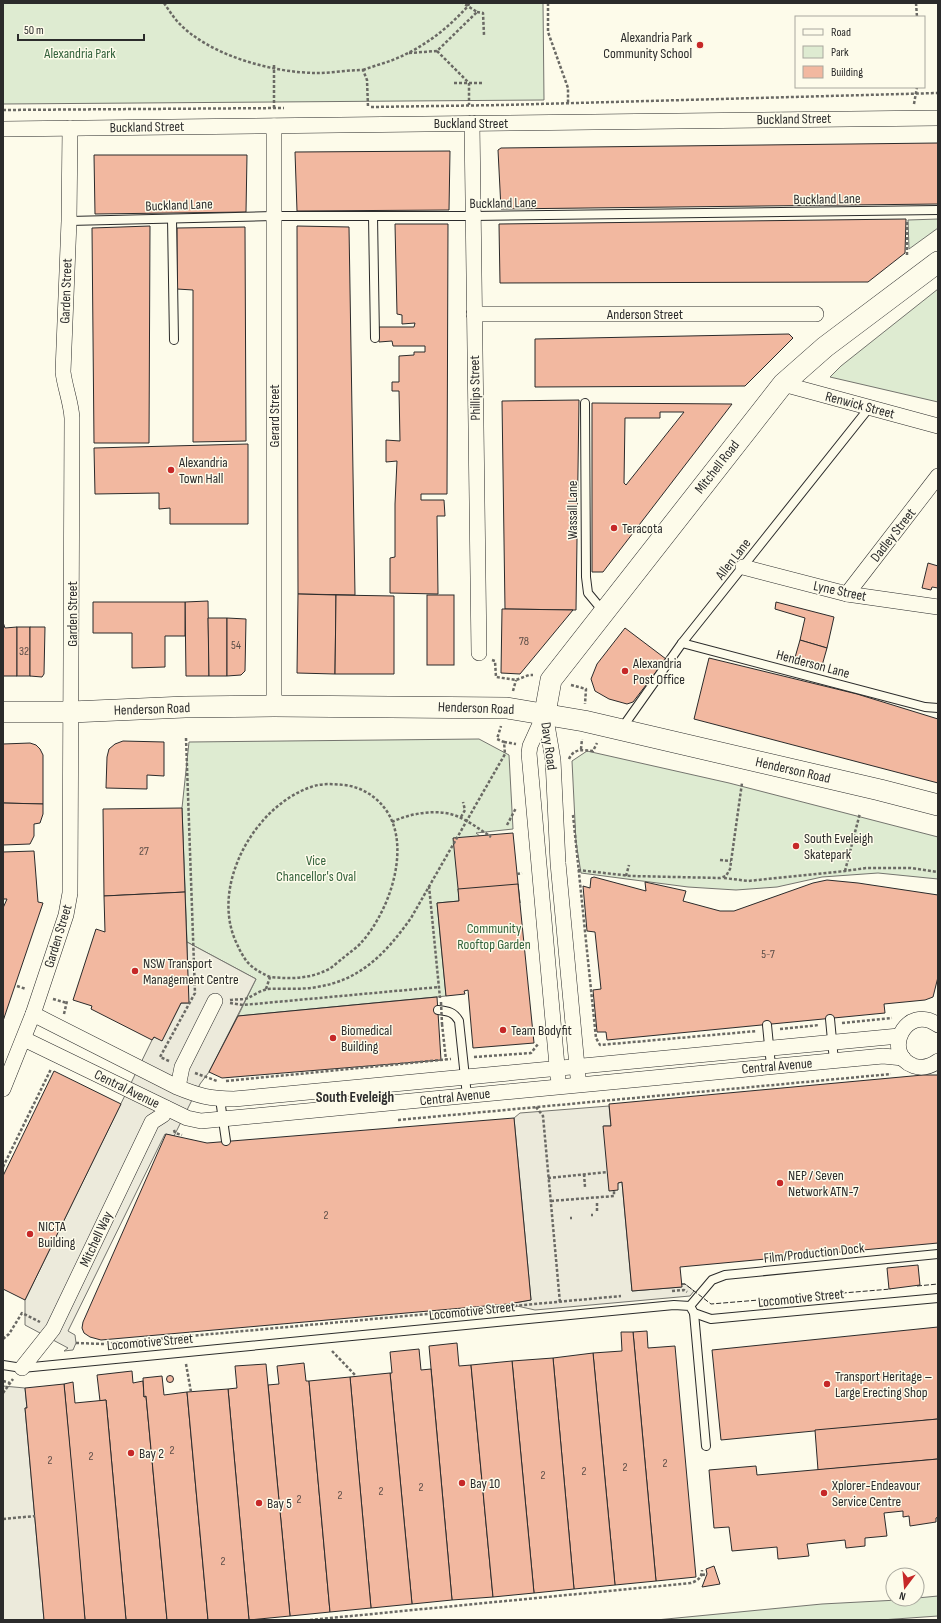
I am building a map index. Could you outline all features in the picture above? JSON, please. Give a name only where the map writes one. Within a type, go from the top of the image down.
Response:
[{"type":"main road","name":"Mitchell Road","points":[[545,713],[551,680],[603,611],[782,384],[825,347],[938,262]]},
{"type":"main road","name":"Henderson Road","points":[[3,712],[71,712],[185,707],[274,706],[507,708],[545,713],[622,729],[938,805]]},
{"type":"street","name":"Buckland Street","points":[[3,129],[938,118]]},
{"type":"street","name":"Phillips Street","points":[[472,123],[479,653]]},
{"type":"street","name":"Gerard Street","points":[[274,126],[274,706]]},
{"type":"street","name":"Garden Street","points":[[3,1089],[33,1014],[70,893],[72,406],[66,390],[63,372],[69,221],[70,128]]},
{"type":"street","name":"Anderson Street","points":[[474,314],[816,314]]},
{"type":"street","name":"Renwick Street","points":[[782,384],[938,426]]},
{"type":"street","name":"Dadley Street","points":[[847,594],[938,476]]},
{"type":"street","name":"Lyne Street","points":[[743,567],[847,594],[938,607]]},
{"type":"street","name":"Davy Road","points":[[545,713],[552,750],[562,909],[579,1086]]},
{"type":"street","name":"Davy Road","points":[[545,713],[530,746],[529,753],[559,1087]]},
{"type":"street","points":[[543,910],[562,909]]},
{"type":"street","points":[[179,1082],[182,1067],[215,1001]]},
{"type":"street","name":"Central Avenue","points":[[33,1014],[198,1096],[220,1099],[234,1099],[769,1047],[899,1036]]},
{"type":"street","points":[[938,1025],[927,1020],[916,1020],[905,1026],[899,1036],[898,1047],[903,1058],[923,1071],[938,1061]]},
{"type":"street","name":"Central Avenue","points":[[24,1039],[187,1118],[201,1121],[579,1086],[771,1066],[883,1056],[903,1058]]},
{"type":"street","name":"Mitchell Way","points":[[22,1368],[53,1329],[152,1122],[162,1115],[166,1108]]},
{"type":"lane","name":"Buckland Lane","points":[[69,221],[273,216],[473,216],[938,210]]},
{"type":"lane","points":[[373,216],[375,338]]},
{"type":"lane","points":[[172,219],[174,340]]},
{"type":"lane","name":"Wassall Lane","points":[[585,403],[586,577],[588,593],[603,611]]},
{"type":"lane","name":"Allen Lane","points":[[622,729],[682,643],[869,408]]},
{"type":"lane","name":"Henderson Lane","points":[[682,643],[926,707],[938,708]]},
{"type":"lane","points":[[440,1006],[449,1011],[459,1021],[467,1096]]},
{"type":"lane","points":[[830,1022],[834,1061]]},
{"type":"lane","points":[[768,1027],[771,1066]]},
{"type":"lane","points":[[220,1099],[226,1141]]},
{"type":"lane","name":"Film/Production Dock","points":[[692,1310],[699,1295],[712,1280],[725,1275],[938,1254]]},
{"type":"lane","name":"Locomotive Street","points":[[3,1365],[22,1368],[674,1305],[692,1310],[711,1320],[938,1298]]},
{"type":"lane","points":[[692,1310],[706,1446]]},
{"type":"path","points":[[164,3],[177,21],[194,36],[225,53],[262,66],[274,67],[288,72],[319,73],[363,70],[407,54],[429,42],[455,20],[469,4]]},
{"type":"path","points":[[463,3],[469,4],[476,12],[483,13],[484,35]]},
{"type":"path","points":[[548,3],[548,32],[568,88],[568,103]]},
{"type":"path","points":[[916,3],[916,16]]},
{"type":"path","points":[[407,54],[437,51],[476,12]]},
{"type":"path","points":[[437,51],[469,83],[469,105]]},
{"type":"path","points":[[274,67],[274,108]]},
{"type":"path","points":[[363,70],[367,80],[368,107],[938,93]]},
{"type":"path","points":[[454,83],[482,83]]},
{"type":"path","points":[[3,110],[290,108]]},
{"type":"path","points":[[907,211],[907,257]]},
{"type":"path","points":[[479,653],[495,661],[496,677],[516,680],[529,674]]},
{"type":"path","points":[[186,738],[195,993],[160,1057],[220,1082],[463,1058],[530,1053],[538,1044]]},
{"type":"path","points":[[215,1001],[247,998],[266,989],[318,987],[338,981],[360,971],[379,958],[394,942],[411,918],[505,754],[504,742],[497,739]]},
{"type":"path","points":[[571,754],[581,750],[593,750]]},
{"type":"path","points":[[723,878],[728,875],[731,861],[742,783]]},
{"type":"path","points":[[329,784],[353,786],[368,793],[380,803],[392,822],[397,842],[397,857],[393,882],[384,906],[374,926],[359,944],[330,968],[316,974],[303,977],[270,977],[256,970],[245,960],[231,932],[229,900],[232,879],[238,860],[251,836],[266,818],[297,793],[312,786],[329,784]]},
{"type":"path","points":[[459,817],[465,810],[462,802]]},
{"type":"path","points":[[507,825],[516,808]]},
{"type":"path","points":[[392,822],[403,817],[426,813],[443,813],[466,820],[491,837]]},
{"type":"path","points":[[846,871],[860,813]]},
{"type":"path","points":[[720,860],[731,861]]},
{"type":"path","points":[[626,876],[628,865]]},
{"type":"path","points":[[895,1015],[891,1019],[768,1027],[600,1045],[596,1038],[578,870],[626,876],[723,878],[748,881],[873,868],[910,868],[938,872]]},
{"type":"path","points":[[517,874],[522,874]]},
{"type":"path","points":[[429,886],[446,1060]]},
{"type":"path","points":[[266,989],[270,977]]},
{"type":"path","points":[[215,1001],[243,1005],[439,987]]},
{"type":"path","points":[[3,1167],[51,1069],[57,1069]]},
{"type":"path","points":[[393,1120],[898,1074]]},
{"type":"path","points":[[536,1107],[543,1116],[560,1307]]},
{"type":"path","points":[[548,1178],[608,1172]]},
{"type":"path","points":[[584,1174],[585,1187]]},
{"type":"path","points":[[551,1202],[614,1196],[614,1191]]},
{"type":"path","points":[[597,1206],[597,1203],[597,1212]]},
{"type":"path","points":[[3,1339],[9,1334],[22,1313],[53,1329]]},
{"type":"path","points":[[329,1348],[356,1376]]},
{"type":"path","points":[[3,1381],[10,1383]]},
{"type":"path","points":[[3,1519],[35,1516]]},
{"type":"path","points":[[310,1620],[690,1583],[700,1579],[702,1570]]},
{"type":"path","points":[[702,1575],[707,1574]]},
{"type":"green space","name":"Alexandria Park","points":[[3,3],[543,3],[544,100],[3,104]]},
{"type":"green space","points":[[938,219],[938,228],[909,249],[908,220]]},
{"type":"green space","points":[[938,289],[938,402],[830,377],[841,366]]},
{"type":"green space","name":"Vice Chancellor's Oval","points":[[479,739],[509,755],[513,829],[476,833],[481,837],[459,901],[437,903],[446,996],[238,1016],[256,979],[187,942],[182,808],[189,742]]},
{"type":"green space","points":[[587,751],[729,783],[938,837],[938,879],[878,873],[822,877],[777,887],[736,890],[688,887],[581,873],[576,842],[572,761]]},
{"type":"green space","points":[[938,1596],[938,1616],[881,1620],[656,1620],[822,1604],[885,1601],[885,1607],[925,1607],[925,1597]]},
{"type":"shaded area","points":[[187,942],[256,979],[209,1072],[200,1084],[174,1136],[165,1134],[68,1331],[75,1335],[76,1343],[73,1350],[64,1351],[68,1348],[25,1325],[25,1300],[152,1040],[154,1037],[162,1040],[181,1003],[188,1003]]},
{"type":"shaded area","points":[[609,1106],[611,1126],[604,1126],[618,1183],[622,1182],[632,1291],[681,1287],[681,1284],[685,1284],[694,1291],[690,1296],[535,1310],[508,1304],[531,1300],[514,1118],[520,1113]]},
{"type":"shaded area","points":[[3,1386],[25,1388],[27,1408],[25,1408],[44,1620],[3,1620]]},
{"type":"building","points":[[938,143],[938,204],[501,209],[498,150],[501,148]]},
{"type":"building","points":[[450,151],[449,210],[297,211],[295,152]]},
{"type":"building","points":[[94,155],[247,155],[246,212],[95,214]]},
{"type":"building","points":[[906,219],[905,253],[868,282],[500,283],[499,224]]},
{"type":"building","points":[[395,224],[448,224],[447,494],[421,494],[421,500],[444,500],[445,516],[437,516],[438,594],[390,593],[390,558],[395,557],[397,461],[386,462],[386,440],[400,441],[399,391],[392,391],[392,382],[399,382],[399,356],[414,355],[414,352],[425,352],[425,346],[393,346],[392,341],[379,342],[379,327],[414,327],[415,323],[402,324],[402,315],[397,314]]},
{"type":"building","points":[[150,226],[149,443],[94,443],[92,228]]},
{"type":"building","points":[[297,226],[349,227],[355,595],[298,594]]},
{"type":"building","points":[[245,227],[246,441],[193,442],[193,290],[177,289],[177,228]]},
{"type":"building","points":[[789,334],[793,338],[745,386],[535,387],[535,339]]},
{"type":"building","points":[[579,400],[576,610],[505,609],[502,401]]},
{"type":"building","name":"Teracota","points":[[592,403],[732,404],[603,572],[592,572]],"holes":[[[660,412],[684,412],[626,485],[624,483],[625,418],[660,418]]]},
{"type":"building","name":"Alexandria Town Hall","points":[[248,444],[248,524],[170,524],[170,508],[159,509],[159,493],[95,494],[94,448]]},
{"type":"building","points":[[928,563],[938,566],[938,588],[932,587],[931,590],[922,588]]},
{"type":"building","points":[[298,594],[336,595],[335,674],[297,673]]},
{"type":"building","points":[[336,595],[394,596],[394,674],[335,674]]},
{"type":"building","points":[[427,595],[454,595],[454,665],[427,665]]},
{"type":"building","points":[[208,601],[209,676],[186,676],[185,602]]},
{"type":"building","points":[[93,602],[185,602],[185,636],[165,636],[165,667],[132,668],[132,633],[93,633]]},
{"type":"building","points":[[776,602],[834,617],[827,648],[800,640],[805,618],[775,609]]},
{"type":"building","points":[[502,609],[573,610],[520,674],[501,673]]},
{"type":"building","points":[[208,618],[227,618],[227,676],[209,676]]},
{"type":"building","points":[[227,618],[246,619],[245,671],[241,675],[227,676]]},
{"type":"building","points":[[3,622],[5,628],[17,627],[17,676],[3,676]]},
{"type":"building","points":[[17,627],[30,627],[30,676],[17,676]]},
{"type":"building","points":[[30,627],[45,627],[44,674],[42,677],[30,676]]},
{"type":"building","name":"Alexandria Post Office","points":[[625,628],[666,659],[633,702],[627,704],[609,699],[595,691],[591,679],[597,664]]},
{"type":"building","points":[[800,640],[827,648],[821,669],[794,661]]},
{"type":"building","points":[[709,658],[857,694],[938,719],[938,783],[694,719]]},
{"type":"building","points":[[123,741],[164,742],[164,776],[147,775],[147,789],[106,788],[107,757],[109,749],[115,744]]},
{"type":"building","points":[[30,743],[36,745],[43,755],[43,804],[3,803],[3,744]]},
{"type":"building","points":[[3,803],[43,804],[43,814],[40,823],[34,824],[34,836],[30,844],[3,845]]},
{"type":"building","points":[[182,808],[185,892],[104,896],[103,809]]},
{"type":"building","points":[[513,833],[520,903],[460,908],[453,838]]},
{"type":"building","points":[[34,851],[38,902],[43,903],[3,1021],[3,908],[7,899],[3,899],[3,852]]},
{"type":"building","points":[[594,877],[646,891],[645,882],[686,891],[683,901],[720,911],[734,911],[813,883],[827,880],[938,895],[938,977],[933,997],[925,1000],[884,1004],[885,1013],[607,1040],[606,1032],[597,1032],[593,990],[601,989],[595,932],[587,931],[583,886],[590,888],[591,878]]},
{"type":"building","points":[[518,884],[534,1043],[473,1048],[468,990],[464,991],[465,994],[446,996],[437,903],[459,901],[458,889]]},
{"type":"building","name":"NSW Transport Management Centre","points":[[185,892],[189,1003],[181,1003],[162,1041],[154,1037],[152,1040],[91,1009],[92,1006],[73,1000],[96,929],[105,932],[104,896]]},
{"type":"building","name":"Biomedical Building","points":[[437,997],[441,1060],[222,1078],[209,1072],[238,1016]]},
{"type":"building","name":"NICTA Building","points":[[54,1071],[121,1104],[25,1300],[3,1289],[3,1176]]},
{"type":"building","name":"NEP / Seven Network ATN-7","points":[[923,1075],[938,1075],[938,1243],[680,1267],[682,1287],[632,1291],[622,1182],[618,1183],[618,1190],[609,1191],[603,1126],[611,1126],[609,1104]]},
{"type":"building","points":[[514,1118],[531,1300],[508,1304],[101,1340],[90,1337],[84,1333],[82,1328],[83,1322],[166,1134],[207,1143]]},
{"type":"building","points":[[918,1265],[920,1285],[889,1289],[887,1268]]},
{"type":"building","name":"Transport Heritage – Large Erecting Shop","points":[[938,1327],[938,1419],[721,1440],[712,1350]]},
{"type":"building","points":[[647,1331],[648,1348],[675,1346],[696,1577],[656,1581],[633,1332]]},
{"type":"building","points":[[621,1332],[633,1332],[656,1581],[615,1585],[593,1353],[622,1351]]},
{"type":"building","name":"Bay 10","points":[[457,1343],[459,1366],[471,1365],[493,1597],[452,1600],[429,1346]]},
{"type":"building","points":[[419,1349],[421,1370],[431,1369],[452,1600],[412,1604],[390,1373],[392,1373],[390,1352]]},
{"type":"building","points":[[593,1353],[615,1585],[574,1589],[553,1358]]},
{"type":"building","points":[[553,1358],[574,1589],[534,1593],[512,1361]]},
{"type":"building","points":[[512,1361],[534,1593],[493,1597],[471,1365]]},
{"type":"building","points":[[304,1363],[306,1381],[309,1381],[330,1612],[290,1616],[268,1385],[279,1384],[277,1366]]},
{"type":"building","name":"Bay 5","points":[[266,1364],[290,1616],[249,1620],[228,1389],[237,1388],[235,1366]]},
{"type":"building","name":"Bay 2","points":[[132,1371],[133,1383],[143,1381],[144,1397],[146,1396],[167,1620],[126,1620],[106,1400],[100,1401],[97,1375]]},
{"type":"building","points":[[390,1373],[412,1604],[371,1608],[350,1377]]},
{"type":"building","points":[[170,1375],[173,1376],[173,1382],[170,1383],[167,1382],[166,1379],[167,1376]]},
{"type":"building","points":[[162,1376],[164,1395],[187,1392],[208,1620],[167,1620],[146,1396],[144,1397],[143,1378]]},
{"type":"building","points":[[350,1377],[371,1608],[330,1612],[309,1381]]},
{"type":"building","points":[[73,1382],[75,1403],[106,1400],[126,1620],[85,1620],[64,1384]]},
{"type":"building","points":[[64,1384],[85,1620],[44,1620],[25,1408],[27,1408],[25,1388]]},
{"type":"building","points":[[228,1389],[249,1620],[208,1620],[187,1392]]},
{"type":"building","points":[[938,1419],[938,1459],[818,1470],[815,1430]]},
{"type":"building","name":"Xplorer-Endeavour Service Centre","points":[[938,1459],[938,1517],[936,1518],[936,1522],[910,1526],[909,1516],[903,1517],[903,1511],[884,1513],[887,1536],[865,1538],[865,1546],[846,1548],[845,1540],[807,1544],[809,1556],[778,1559],[777,1547],[732,1551],[729,1527],[714,1528],[709,1470],[756,1466],[757,1475]]},
{"type":"building","points":[[714,1566],[720,1584],[702,1587],[707,1574],[706,1569]]},
{"type":"fence","points":[[681,1284],[685,1284],[711,1304],[891,1289]]},
{"type":"fence","points":[[917,1286],[938,1284]]},
{"type":"place","name":"Alexandria Park Community School","points":[[700,45]]},
{"type":"place","name":"Alexandria Town Hall","points":[[171,470]]},
{"type":"place","name":"Teracota","points":[[614,528]]},
{"type":"place","name":"Alexandria Post Office","points":[[625,671]]},
{"type":"place","name":"South Eveleigh Skatepark","points":[[796,846]]},
{"type":"place","name":"NSW Transport Management Centre","points":[[135,971]]},
{"type":"place","name":"Team Bodyfit","points":[[503,1030]]},
{"type":"place","name":"Biomedical Building","points":[[333,1038]]},
{"type":"place","name":"NEP / Seven Network ATN-7","points":[[780,1183]]},
{"type":"place","name":"NICTA Building","points":[[30,1234]]},
{"type":"place","name":"Transport Heritage – Large Erecting Shop","points":[[827,1384]]},
{"type":"place","name":"Bay 2","points":[[131,1453]]},
{"type":"place","name":"Bay 10","points":[[462,1483]]},
{"type":"place","name":"Xplorer-Endeavour Service Centre","points":[[824,1493]]},
{"type":"place","name":"Bay 5","points":[[259,1503]]},
{"type":"district","name":"South Eveleigh","points":[[355,1097]]},
{"type":"park label","name":"Community Rooftop Garden","points":[[494,936]]}]
